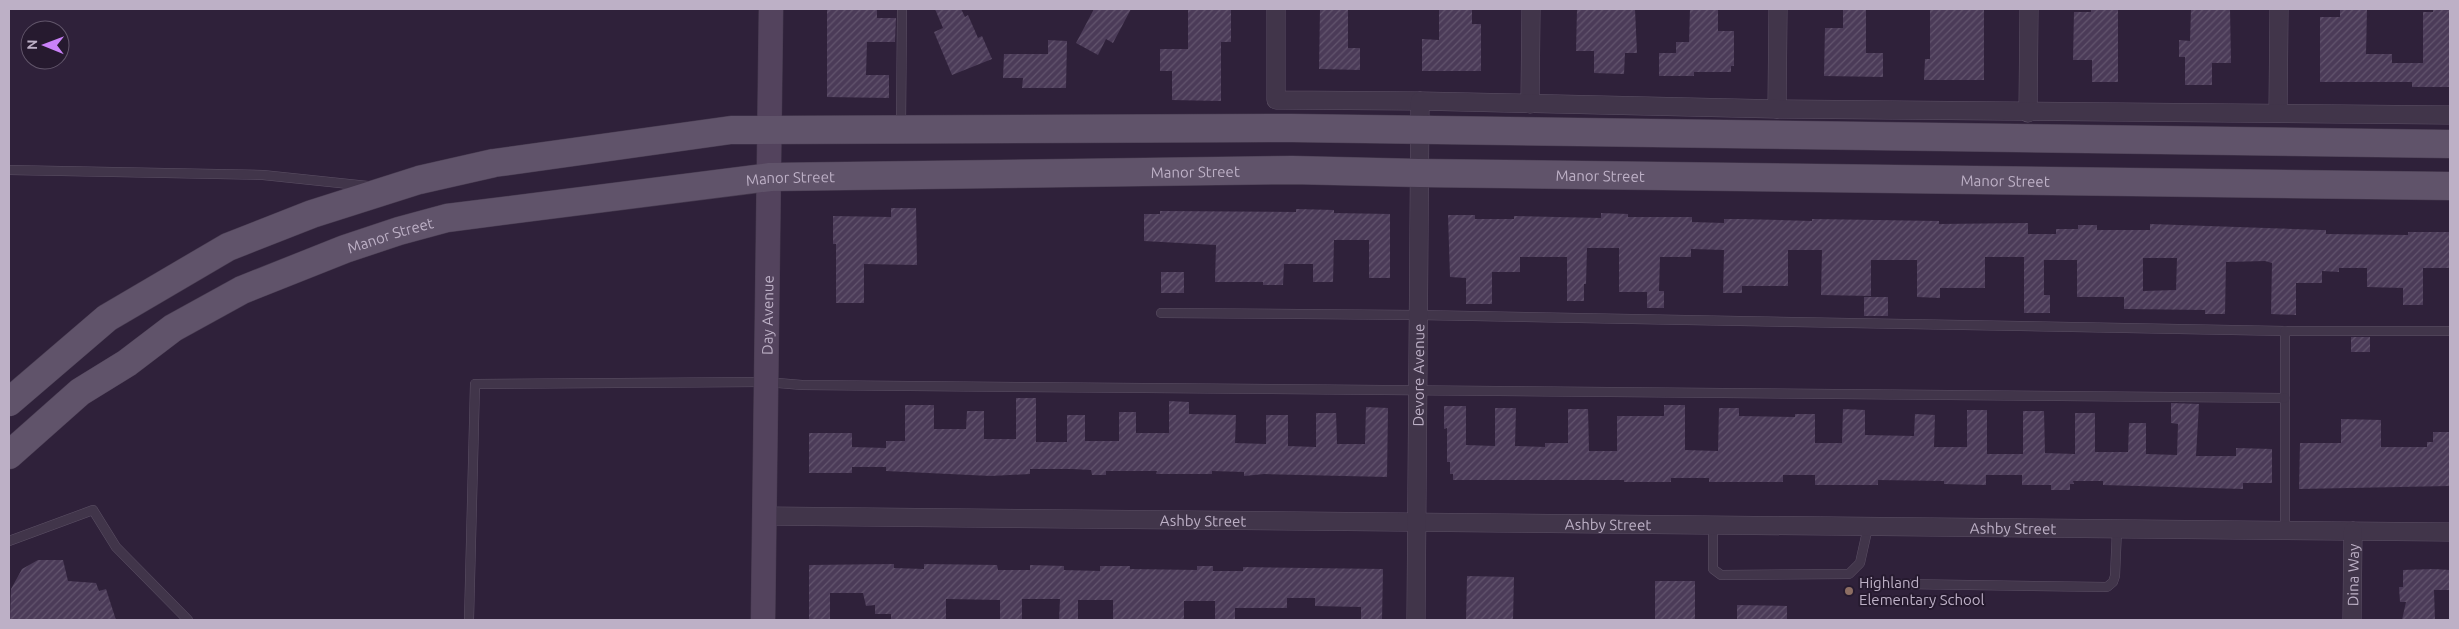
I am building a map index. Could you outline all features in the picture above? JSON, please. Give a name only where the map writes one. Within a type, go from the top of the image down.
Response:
[{"type":"main road","points":[[9,402],[107,318],[228,247],[312,214],[391,188],[494,163],[731,130],[1420,130],[2450,144]]},
{"type":"main road","name":"Manor Street","points":[[9,455],[80,392],[127,363],[173,328],[242,290],[345,249],[446,218],[770,176],[1292,170],[1419,174],[2450,186]]},
{"type":"street","name":"Day Avenue","points":[[763,620],[771,130],[771,9]]},
{"type":"street","points":[[1276,9],[1276,100],[2028,113],[2450,115]]},
{"type":"street","points":[[1530,104],[1531,9]]},
{"type":"street","points":[[1777,109],[1778,9]]},
{"type":"street","points":[[2028,113],[2029,9]]},
{"type":"street","points":[[2278,113],[2279,9]]},
{"type":"street","name":"Devore Avenue","points":[[1416,620],[1420,101]]},
{"type":"street","name":"Ashby Street","points":[[764,516],[1416,524],[2450,532]]},
{"type":"street","name":"Dina Way","points":[[2352,620],[2353,531]]},
{"type":"lane","points":[[901,129],[902,9]]},
{"type":"lane","points":[[9,170],[263,176],[391,188]]},
{"type":"lane","points":[[1161,313],[1418,315],[2285,330],[2450,331]]},
{"type":"lane","points":[[2285,330],[2285,530]]},
{"type":"lane","points":[[469,620],[475,384],[766,382],[802,386],[2285,398]]},
{"type":"lane","points":[[9,541],[93,510],[116,547],[188,620]]},
{"type":"lane","points":[[1714,526],[1713,569],[1721,575],[1849,574],[1860,563],[1868,527]]},
{"type":"lane","points":[[1903,584],[2107,587],[2113,582],[2117,529]]},
{"type":"building","points":[[827,9],[877,9],[877,18],[896,18],[895,42],[867,42],[866,75],[889,75],[889,98],[827,97]]},
{"type":"building","points":[[935,9],[961,9],[965,17],[968,15],[978,38],[982,36],[992,59],[952,75],[934,32],[943,28]]},
{"type":"building","points":[[1094,9],[1131,9],[1113,43],[1106,39],[1098,55],[1076,43]]},
{"type":"building","points":[[1188,9],[1231,9],[1231,42],[1221,42],[1221,101],[1172,100],[1172,71],[1160,71],[1160,49],[1188,49]]},
{"type":"building","points":[[1320,9],[1348,9],[1348,48],[1360,48],[1360,70],[1319,69]]},
{"type":"building","points":[[1439,9],[1472,9],[1472,24],[1481,24],[1481,71],[1422,71],[1422,39],[1439,40]]},
{"type":"building","points":[[1577,9],[1635,9],[1637,53],[1625,53],[1624,74],[1594,73],[1594,51],[1576,51]]},
{"type":"building","points":[[1690,9],[1718,9],[1718,31],[1734,31],[1734,66],[1731,66],[1731,72],[1694,72],[1694,76],[1659,76],[1659,53],[1676,53],[1676,42],[1689,42]]},
{"type":"building","points":[[1843,9],[1866,9],[1866,53],[1883,53],[1883,77],[1824,76],[1825,28],[1843,28]]},
{"type":"building","points":[[1930,9],[1984,9],[1984,80],[1924,80],[1925,59],[1930,59]]},
{"type":"building","points":[[2091,9],[2118,9],[2118,82],[2092,82],[2092,60],[2073,60],[2074,12],[2091,12]]},
{"type":"building","points":[[2191,9],[2230,9],[2231,63],[2212,63],[2212,85],[2185,85],[2185,57],[2179,57],[2179,40],[2190,41]]},
{"type":"building","points":[[2340,9],[2367,9],[2366,54],[2392,54],[2392,63],[2423,63],[2423,12],[2433,12],[2433,9],[2450,9],[2450,87],[2412,87],[2412,82],[2320,82],[2320,17],[2340,17]]},
{"type":"building","points":[[1048,40],[1067,41],[1066,88],[1022,88],[1023,78],[1003,78],[1004,54],[1048,54]]},
{"type":"building","points":[[891,208],[916,208],[917,265],[864,264],[864,303],[836,303],[836,244],[833,244],[833,216],[891,217]]},
{"type":"building","points":[[1296,209],[1334,210],[1334,213],[1390,214],[1390,278],[1369,278],[1369,240],[1334,240],[1333,282],[1313,282],[1313,264],[1284,264],[1283,285],[1263,285],[1263,282],[1215,282],[1216,245],[1144,241],[1144,214],[1160,214],[1160,211],[1296,212]]},
{"type":"building","points":[[1601,213],[1628,214],[1628,217],[1692,217],[1692,222],[1724,223],[1724,219],[1812,221],[1812,219],[1939,221],[1939,224],[2028,223],[2028,234],[2056,234],[2056,229],[2078,229],[2078,225],[2097,225],[2097,230],[2150,230],[2150,224],[2326,230],[2326,234],[2408,235],[2408,232],[2450,232],[2450,268],[2423,268],[2423,305],[2403,305],[2403,288],[2367,287],[2367,268],[2339,268],[2339,272],[2322,271],[2322,283],[2296,283],[2296,315],[2271,314],[2272,263],[2265,261],[2226,262],[2225,314],[2205,314],[2205,310],[2124,309],[2124,297],[2077,297],[2077,260],[2044,260],[2044,295],[2050,295],[2050,313],[2024,313],[2024,257],[1985,257],[1985,288],[1940,288],[1940,298],[1917,297],[1917,260],[1871,260],[1871,296],[1821,295],[1822,250],[1788,250],[1788,286],[1742,286],[1742,293],[1723,293],[1724,250],[1691,249],[1691,257],[1660,257],[1659,291],[1664,291],[1664,308],[1647,308],[1647,292],[1619,292],[1619,248],[1587,248],[1584,301],[1567,301],[1567,257],[1520,257],[1520,272],[1492,272],[1492,304],[1466,304],[1466,278],[1450,277],[1448,215],[1475,215],[1475,219],[1514,219],[1514,216],[1601,218]],"holes":[[[2143,258],[2177,258],[2176,290],[2143,291]]]},
{"type":"building","points":[[1161,272],[1184,272],[1184,293],[1161,293]]},
{"type":"building","points":[[1864,297],[1888,297],[1888,316],[1864,316]]},
{"type":"building","points":[[2351,337],[2370,337],[2370,352],[2351,352]]},
{"type":"building","points":[[1016,398],[1036,398],[1036,442],[1067,442],[1067,415],[1085,415],[1085,441],[1119,441],[1119,412],[1136,412],[1136,433],[1169,433],[1169,401],[1189,402],[1189,414],[1236,415],[1235,443],[1266,444],[1266,415],[1288,415],[1288,446],[1316,447],[1316,413],[1336,413],[1337,444],[1365,444],[1366,407],[1388,408],[1387,477],[1264,474],[1244,476],[1244,472],[1212,471],[1212,474],[1156,474],[1157,471],[1106,471],[1106,475],[1092,475],[1091,470],[1072,469],[1030,469],[1030,474],[991,476],[886,471],[886,467],[852,467],[852,473],[809,473],[809,433],[852,433],[852,447],[886,448],[886,441],[905,441],[905,405],[934,405],[934,429],[966,429],[967,411],[984,411],[984,439],[1016,439]]},
{"type":"building","points":[[2171,403],[2199,404],[2196,456],[2236,456],[2236,448],[2272,449],[2272,483],[2243,483],[2243,489],[2103,485],[2103,481],[2073,481],[2074,484],[2070,484],[2070,490],[2051,490],[2051,485],[2022,485],[2022,475],[1986,475],[1986,485],[1944,484],[1944,481],[1878,480],[1878,485],[1815,485],[1815,475],[1783,475],[1783,482],[1709,482],[1709,478],[1671,478],[1671,482],[1624,482],[1624,480],[1453,480],[1453,474],[1450,474],[1450,462],[1447,462],[1447,428],[1444,429],[1444,406],[1466,406],[1466,445],[1495,446],[1495,408],[1516,408],[1515,446],[1545,447],[1545,443],[1568,443],[1568,409],[1588,409],[1589,451],[1617,451],[1617,416],[1664,416],[1664,405],[1685,405],[1685,450],[1718,451],[1719,408],[1739,408],[1739,416],[1795,417],[1795,414],[1815,414],[1815,443],[1842,443],[1843,409],[1865,410],[1865,435],[1914,436],[1915,414],[1935,415],[1934,447],[1967,447],[1967,410],[1987,410],[1987,454],[2023,454],[2023,411],[2044,411],[2045,453],[2075,454],[2075,413],[2095,413],[2095,452],[2128,452],[2129,423],[2146,423],[2146,454],[2177,455],[2178,424],[2171,423]]},
{"type":"building","points":[[2341,419],[2381,420],[2381,447],[2427,447],[2427,442],[2433,442],[2433,432],[2450,432],[2450,486],[2299,489],[2300,443],[2341,443]]},
{"type":"building","points":[[38,560],[63,560],[68,581],[96,583],[99,591],[106,589],[116,620],[10,620],[11,589],[22,569]]},
{"type":"building","points":[[894,564],[894,568],[924,569],[924,564],[997,565],[998,570],[1030,570],[1030,565],[1064,566],[1064,570],[1100,571],[1100,566],[1130,566],[1130,569],[1197,570],[1197,566],[1213,566],[1213,571],[1243,571],[1243,567],[1383,569],[1382,620],[1361,620],[1361,607],[1315,606],[1315,598],[1287,598],[1287,608],[1235,608],[1235,620],[1215,620],[1215,601],[1184,601],[1184,620],[1113,620],[1113,600],[1078,600],[1078,620],[1059,620],[1060,599],[1022,599],[1022,620],[1000,620],[1000,600],[946,599],[946,620],[891,620],[891,614],[875,614],[875,605],[866,606],[863,593],[830,593],[830,620],[809,620],[809,565]]},
{"type":"building","points":[[2403,570],[2450,570],[2450,590],[2434,590],[2435,620],[2402,620],[2406,602],[2400,602],[2399,587],[2403,587]]},
{"type":"building","points":[[1467,576],[1514,577],[1513,620],[1466,620]]},
{"type":"building","points":[[1655,581],[1695,581],[1695,620],[1655,620]]},
{"type":"building","points":[[1737,605],[1787,606],[1787,620],[1737,620]]},
{"type":"place","name":"Highland Elementary School","points":[[1849,591]]}]
